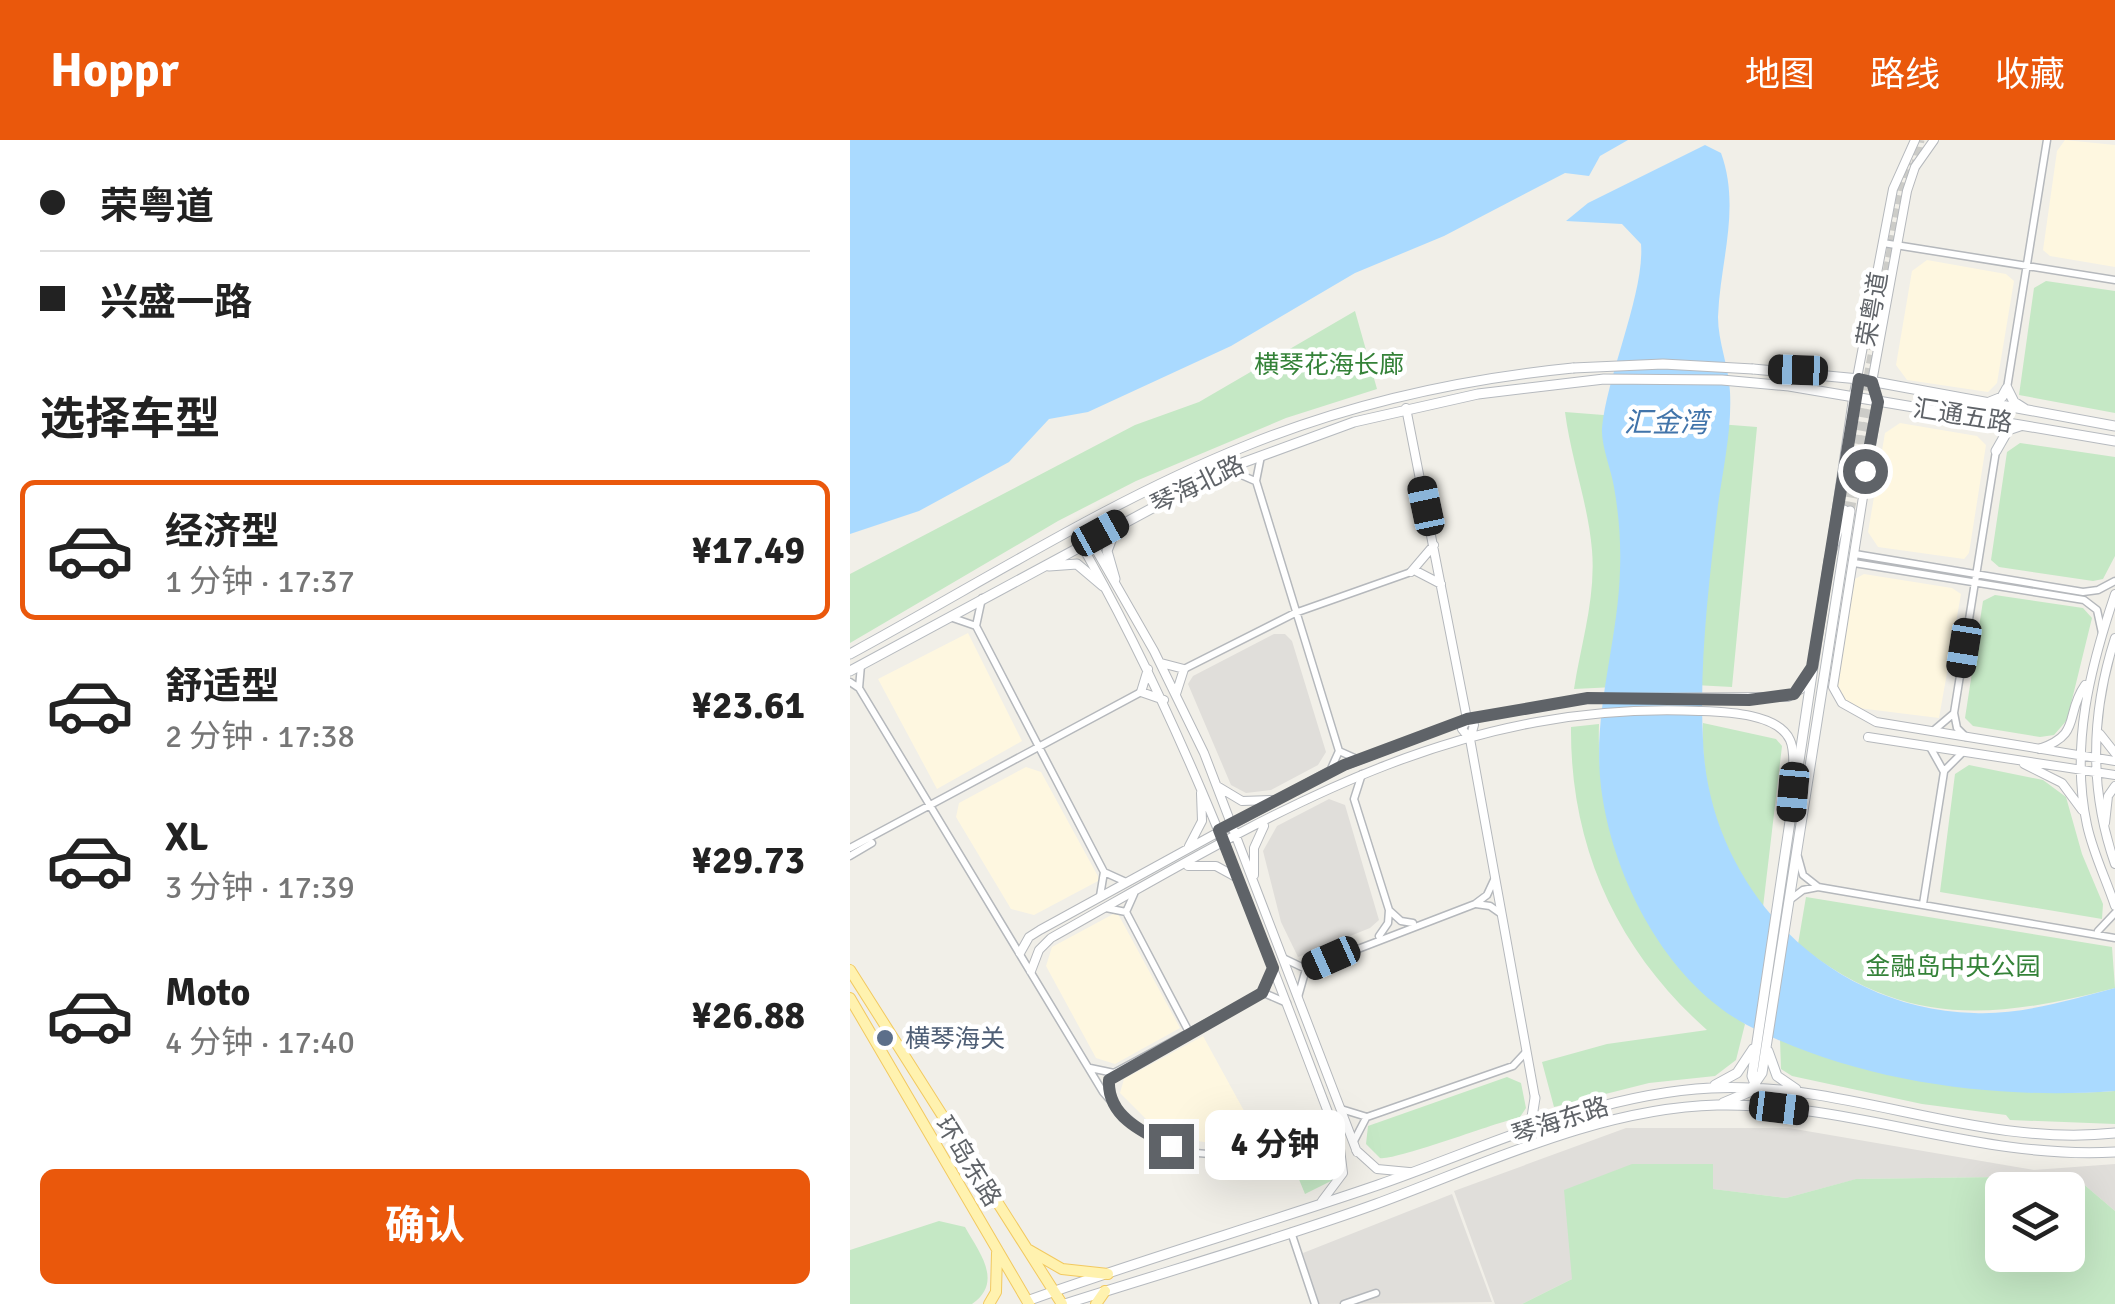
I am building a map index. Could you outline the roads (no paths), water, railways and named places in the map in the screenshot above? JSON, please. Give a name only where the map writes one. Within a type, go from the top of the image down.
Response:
[{"type":"main road","name":"琴海北路","points":[[850,654],[1196,467],[1324,417],[1451,384],[1573,368],[1663,364],[1753,369]]},
{"type":"main road","name":"汇通五路","points":[[1753,369],[1859,379],[2115,426]]},
{"type":"main road","name":"琴海北路","points":[[850,671],[1118,524],[1262,454],[1406,408],[1574,382],[1663,378],[1752,382]]},
{"type":"main road","name":"汇通五路","points":[[1752,382],[2114,441]]},
{"type":"main road","points":[[1984,403],[2002,396],[2007,388]]},
{"type":"main road","points":[[2007,388],[2014,402],[2032,412]]},
{"type":"main road","points":[[1982,418],[1998,435],[1996,451]]},
{"type":"main road","points":[[1996,451],[2008,430],[2026,425]]},
{"type":"main road","points":[[1829,560],[1847,510],[1851,559]]},
{"type":"main road","points":[[1115,579],[1107,550],[1118,524]]},
{"type":"main road","name":"荣粤道","points":[[1754,1088],[1768,1044],[1851,559]]},
{"type":"main road","name":"荣粤道","points":[[1754,1088],[1756,1042],[1829,560]]},
{"type":"main road","points":[[1036,568],[1077,564],[1103,586]]},
{"type":"main road","name":"环岛东路","points":[[850,970],[1063,1304]]},
{"type":"main road","name":"环岛东路","points":[[850,998],[996,1247],[1024,1303]]},
{"type":"main road","points":[[1705,1089],[1737,1074],[1756,1042]]},
{"type":"main road","points":[[1768,1044],[1777,1076],[1807,1094]]},
{"type":"main road","points":[[1716,1106],[1754,1088],[1762,1097],[1800,1110]]},
{"type":"main road","name":"琴海东路","points":[[1024,1303],[1628,1099],[1693,1090],[1754,1088],[1807,1094],[2012,1134],[2115,1133]]},
{"type":"main road","points":[[1693,1090],[1702,1098],[1694,1106]]},
{"type":"main road","points":[[1535,1098],[1543,1110],[1558,1120]]},
{"type":"main road","points":[[1515,1134],[1532,1117],[1535,1098]]},
{"type":"main road","name":"琴海东路","points":[[1063,1304],[1290,1231],[1597,1124],[1694,1106],[1800,1110],[2008,1150],[2115,1152]]},
{"type":"main road","points":[[1016,1235],[1030,1252],[1062,1269],[1108,1274]]},
{"type":"main road","points":[[989,1304],[996,1292],[996,1247]]},
{"type":"main road","points":[[1096,1304],[1105,1291]]},
{"type":"street","name":"荣粤道","points":[[1829,560],[1853,400],[1895,180],[1915,140]]},
{"type":"street","name":"荣粤道","points":[[1922,730],[1876,722],[1842,703],[1834,687],[1878,402],[1872,382],[1911,175],[1934,140]]},
{"type":"street","points":[[2007,388],[2047,140]]},
{"type":"street","points":[[1884,243],[2115,280]]},
{"type":"street","points":[[1406,408],[1467,719],[1474,729],[1470,738],[1535,1098]]},
{"type":"street","points":[[1968,738],[1957,728],[1954,713],[1996,451]]},
{"type":"street","points":[[1262,454],[1256,482],[1339,751],[1330,772]]},
{"type":"street","points":[[1223,470],[1256,482]]},
{"type":"street","points":[[1078,530],[1200,779],[1339,1141],[1344,1159],[1336,1187],[1318,1204]]},
{"type":"street","points":[[1085,542],[1115,579],[1176,694],[1232,824],[1355,1148],[1377,1169],[1412,1172]]},
{"type":"street","points":[[1411,572],[1434,545]]},
{"type":"street","points":[[1851,559],[2083,592],[2115,582]]},
{"type":"street","points":[[1160,663],[1184,669],[1295,613],[1411,572],[1427,574],[1441,584]]},
{"type":"street","points":[[1976,578],[2088,601],[2099,613],[2102,632]]},
{"type":"street","points":[[2097,932],[2115,910],[2085,814],[2081,756],[2088,681],[2115,594]]},
{"type":"street","points":[[976,626],[982,598]]},
{"type":"street","points":[[948,617],[976,626],[1104,872],[1100,896]]},
{"type":"street","points":[[2115,638],[2098,725],[2096,758],[2104,832],[2115,864]]},
{"type":"street","points":[[859,688],[861,665]]},
{"type":"street","points":[[1020,954],[1030,937],[1219,830],[1358,759],[1467,719],[1588,698],[1788,697],[1801,689],[1812,667]]},
{"type":"street","points":[[850,856],[1140,692],[1148,669]]},
{"type":"street","points":[[1176,694],[1184,669]]},
{"type":"street","points":[[2036,750],[2059,741],[2069,731],[2077,698],[2088,681]]},
{"type":"street","points":[[850,682],[859,688],[1110,1101],[1148,1136],[1208,1156],[1249,1154],[1312,1134],[1339,1141]]},
{"type":"street","points":[[1140,692],[1164,700]]},
{"type":"street","points":[[1031,971],[1039,950],[1051,938],[1326,789],[1432,746],[1498,728],[1588,712],[1710,712],[1750,717],[1786,733],[1792,746],[1793,792]]},
{"type":"street","points":[[1922,730],[1942,728],[1954,713]]},
{"type":"street","points":[[2098,725],[2104,742],[2115,753]]},
{"type":"street","points":[[1922,730],[2115,762]]},
{"type":"street","points":[[1868,737],[2115,775]]},
{"type":"street","points":[[1930,747],[1944,772]]},
{"type":"street","points":[[1339,751],[1358,759]]},
{"type":"street","points":[[1924,904],[1944,772],[1963,752]]},
{"type":"street","points":[[2016,760],[2062,783],[2085,814]]},
{"type":"street","points":[[1367,770],[1357,783],[1354,799],[1389,910],[1388,924],[1377,939]]},
{"type":"street","points":[[1188,848],[1203,815],[1200,779]]},
{"type":"street","points":[[1216,786],[1242,801],[1277,800]]},
{"type":"street","points":[[2104,832],[2106,800],[2115,786]]},
{"type":"street","points":[[1326,789],[1341,790],[1354,799]]},
{"type":"street","points":[[1254,884],[1254,848],[1266,822]]},
{"type":"street","points":[[850,848],[881,836]]},
{"type":"street","points":[[1798,856],[1805,878],[1818,887],[2115,938]]},
{"type":"street","points":[[1184,866],[1216,866],[1238,878]]},
{"type":"street","points":[[1104,872],[1127,882]]},
{"type":"street","points":[[1282,957],[1306,969],[1417,923],[1475,904],[1487,895],[1494,880]]},
{"type":"street","points":[[1791,899],[1818,887]]},
{"type":"street","points":[[1126,912],[1134,894]]},
{"type":"street","points":[[1475,904],[1490,906],[1500,913]]},
{"type":"street","points":[[1106,908],[1126,912]]},
{"type":"street","points":[[1389,910],[1401,921],[1417,923]]},
{"type":"street","points":[[1126,912],[1189,1032]]},
{"type":"street","points":[[1110,1101],[1109,1080],[1114,1073],[1262,993],[1273,968]]},
{"type":"street","points":[[1298,998],[1306,969]]},
{"type":"street","points":[[1262,993],[1287,1003]]},
{"type":"street","points":[[1355,1148],[1357,1129],[1367,1117],[1513,1066],[1526,1052]]},
{"type":"street","points":[[1513,1066],[1530,1072]]},
{"type":"street","points":[[1089,1068],[1114,1073]]},
{"type":"street","points":[[1340,1108],[1367,1117]]},
{"type":"street","points":[[1312,1134],[1328,1114]]},
{"type":"street","points":[[1290,1231],[1315,1304]]},
{"type":"street","points":[[1344,1304],[1376,1293]]},
{"type":"water","points":[[850,140],[1628,140],[1600,156],[1589,176],[1565,173],[1444,236],[1355,273],[1231,346],[1088,412],[1049,419],[1009,462],[919,511],[850,534]]},
{"type":"water","name":"汇金湾","points":[[1705,145],[1721,153],[1729,194],[1718,317],[1729,383],[1730,420],[1708,593],[1702,711],[1710,793],[1727,844],[1752,889],[1785,930],[1825,963],[1870,989],[1920,1006],[1992,1013],[2045,1006],[2115,988],[2115,1091],[2022,1092],[1926,1083],[1833,1061],[1789,1045],[1747,1025],[1691,982],[1647,923],[1630,890],[1607,821],[1599,759],[1620,560],[1617,508],[1602,428],[1637,286],[1641,244],[1622,224],[1566,221],[1588,203]]},
{"type":"tunnel","points":[[1915,169],[1920,140]]},
{"type":"tunnel","points":[[1844,510],[1907,162]]},
{"type":"tunnel","points":[[1850,511],[1873,396]]},
{"type":"place","name":"横琴海关","points":[[885,1038]]},
{"type":"park label","name":"横琴花海长廊","points":[[1329,364]]},
{"type":"park label","name":"金融岛中央公园","points":[[1953,966]]}]
